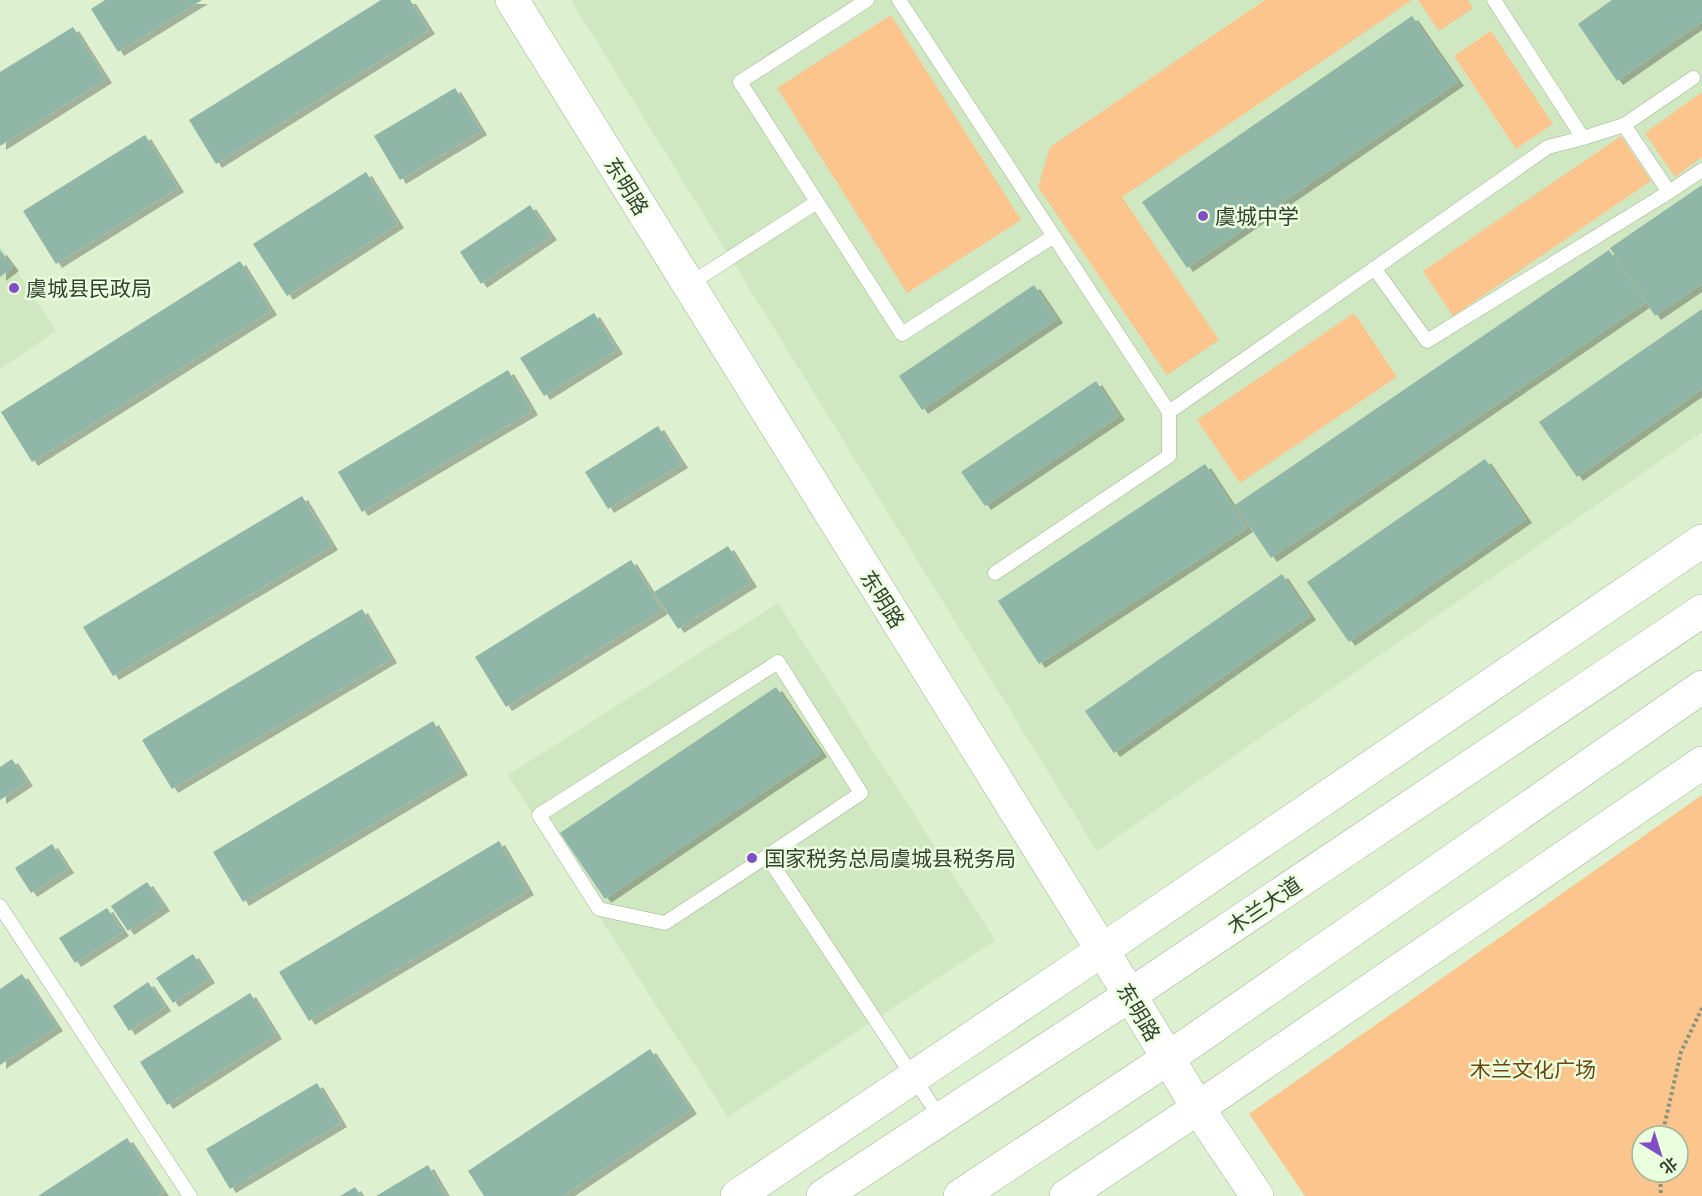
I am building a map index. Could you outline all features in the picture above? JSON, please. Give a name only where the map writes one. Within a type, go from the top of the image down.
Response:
[{"type":"main road","name":"东明路","points":[[512,0],[1130,995],[1167,1059],[1257,1196]]},
{"type":"main road","points":[[737,1196],[1702,541]]},
{"type":"main road","name":"木兰大道","points":[[824,1196],[1130,995],[1702,611]]},
{"type":"main road","points":[[960,1196],[1167,1059],[1702,687]]},
{"type":"main road","points":[[1066,1196],[1702,763]]},
{"type":"lane","points":[[867,0],[740,82],[902,334],[1054,236]]},
{"type":"lane","points":[[899,0],[1169,412],[1169,456],[995,573]]},
{"type":"lane","points":[[1494,0],[1583,138]]},
{"type":"lane","points":[[1169,412],[1548,147],[1624,125],[1693,78]]},
{"type":"lane","points":[[1624,125],[1669,192]]},
{"type":"lane","points":[[1374,268],[1427,341],[1702,170]]},
{"type":"lane","points":[[688,285],[817,202]]},
{"type":"lane","points":[[778,663],[861,793],[767,856],[665,923],[599,909],[539,815],[778,663]]},
{"type":"lane","points":[[767,856],[940,1119]]},
{"type":"lane","points":[[0,906],[190,1196]]},
{"type":"path","points":[[1665,1124],[1681,1052],[1702,1008]]},
{"type":"shaded area","name":"虞城中学","points":[[571,0],[1702,0],[1702,432],[1097,851]]},
{"type":"shaded area","name":"虞城县民政局","points":[[0,245],[56,331],[0,369]]},
{"type":"shaded area","name":"国家税务总局虞城县税务局","points":[[778,603],[995,940],[728,1117],[508,775]]},
{"type":"green space","points":[[1265,0],[1412,0],[1122,197],[1219,340],[1167,375],[1038,187],[1050,147]]},
{"type":"green space","points":[[1418,0],[1468,0],[1473,8],[1439,31]]},
{"type":"green space","points":[[891,15],[1021,220],[907,293],[777,88]]},
{"type":"green space","points":[[1491,31],[1553,124],[1516,149],[1454,56]]},
{"type":"green space","points":[[1702,92],[1702,157],[1675,177],[1645,133]]},
{"type":"green space","points":[[1621,136],[1651,181],[1453,316],[1423,271]]},
{"type":"green space","points":[[1354,313],[1397,377],[1240,483],[1197,420]]},
{"type":"green space","name":"木兰文化广场","points":[[1702,795],[1702,1196],[1305,1196],[1249,1114]]},
{"type":"building","points":[[105,0],[202,0],[118,52],[91,9]]},
{"type":"building","points":[[381,0],[410,0],[429,30],[216,164],[189,120]]},
{"type":"building","points":[[1612,0],[1702,0],[1702,22],[1617,81],[1578,24]]},
{"type":"building","points":[[1412,16],[1458,82],[1187,268],[1142,202]]},
{"type":"building","points":[[73,27],[106,79],[0,146],[0,72]]},
{"type":"building","points":[[455,88],[481,131],[400,180],[374,136]]},
{"type":"building","points":[[145,135],[178,188],[56,264],[23,211]]},
{"type":"building","points":[[366,172],[398,224],[287,296],[253,244]]},
{"type":"building","points":[[1702,185],[1702,284],[1655,316],[1610,248]]},
{"type":"building","points":[[530,205],[551,236],[481,284],[460,252]]},
{"type":"building","points":[[0,250],[13,267],[0,277]]},
{"type":"building","points":[[1609,250],[1645,303],[1271,558],[1235,505]]},
{"type":"building","points":[[240,261],[271,311],[32,462],[1,412]]},
{"type":"building","points":[[1034,285],[1057,319],[922,410],[899,376]]},
{"type":"building","points":[[1702,309],[1702,389],[1577,477],[1539,422]]},
{"type":"building","points":[[594,313],[617,350],[544,396],[520,358]]},
{"type":"building","points":[[508,370],[532,411],[362,512],[338,472]]},
{"type":"building","points":[[1096,381],[1119,416],[985,506],[961,472]]},
{"type":"building","points":[[658,426],[682,464],[608,509],[585,472]]},
{"type":"building","points":[[1485,459],[1526,519],[1349,642],[1307,582]]},
{"type":"building","points":[[1205,464],[1247,528],[1039,664],[998,601]]},
{"type":"building","points":[[302,496],[332,546],[113,676],[83,627]]},
{"type":"building","points":[[728,546],[751,583],[678,629],[654,592]]},
{"type":"building","points":[[631,560],[662,610],[506,707],[475,657]]},
{"type":"building","points":[[1282,574],[1310,616],[1114,753],[1085,711]]},
{"type":"building","points":[[362,609],[391,659],[172,789],[142,740]]},
{"type":"building","points":[[776,687],[821,753],[605,899],[560,833]]},
{"type":"building","points":[[433,721],[462,771],[243,902],[213,852]]},
{"type":"building","points":[[12,759],[27,782],[0,800],[0,767]]},
{"type":"building","points":[[499,841],[528,891],[309,1021],[279,972]]},
{"type":"building","points":[[52,844],[68,869],[31,893],[15,868]]},
{"type":"building","points":[[147,882],[164,907],[128,931],[111,906]]},
{"type":"building","points":[[107,908],[123,932],[75,963],[59,938]]},
{"type":"building","points":[[193,954],[209,979],[173,1003],[156,978]]},
{"type":"building","points":[[22,974],[57,1027],[0,1065],[0,989]]},
{"type":"building","points":[[148,982],[165,1007],[129,1031],[113,1006]]},
{"type":"building","points":[[250,993],[276,1035],[167,1105],[140,1062]]},
{"type":"building","points":[[650,1049],[691,1110],[563,1196],[484,1196],[468,1171]]},
{"type":"building","points":[[317,1083],[341,1123],[230,1189],[206,1149]]},
{"type":"building","points":[[127,1138],[163,1192],[157,1196],[38,1196]]},
{"type":"building","points":[[428,1165],[446,1196],[376,1196]]},
{"type":"building","points":[[355,1187],[361,1196],[340,1196]]},
{"type":"place","name":"虞城中学","points":[[1203,216]]},
{"type":"place","name":"虞城县民政局","points":[[14,288]]},
{"type":"place","name":"国家税务总局虞城县税务局","points":[[752,858]]}]
